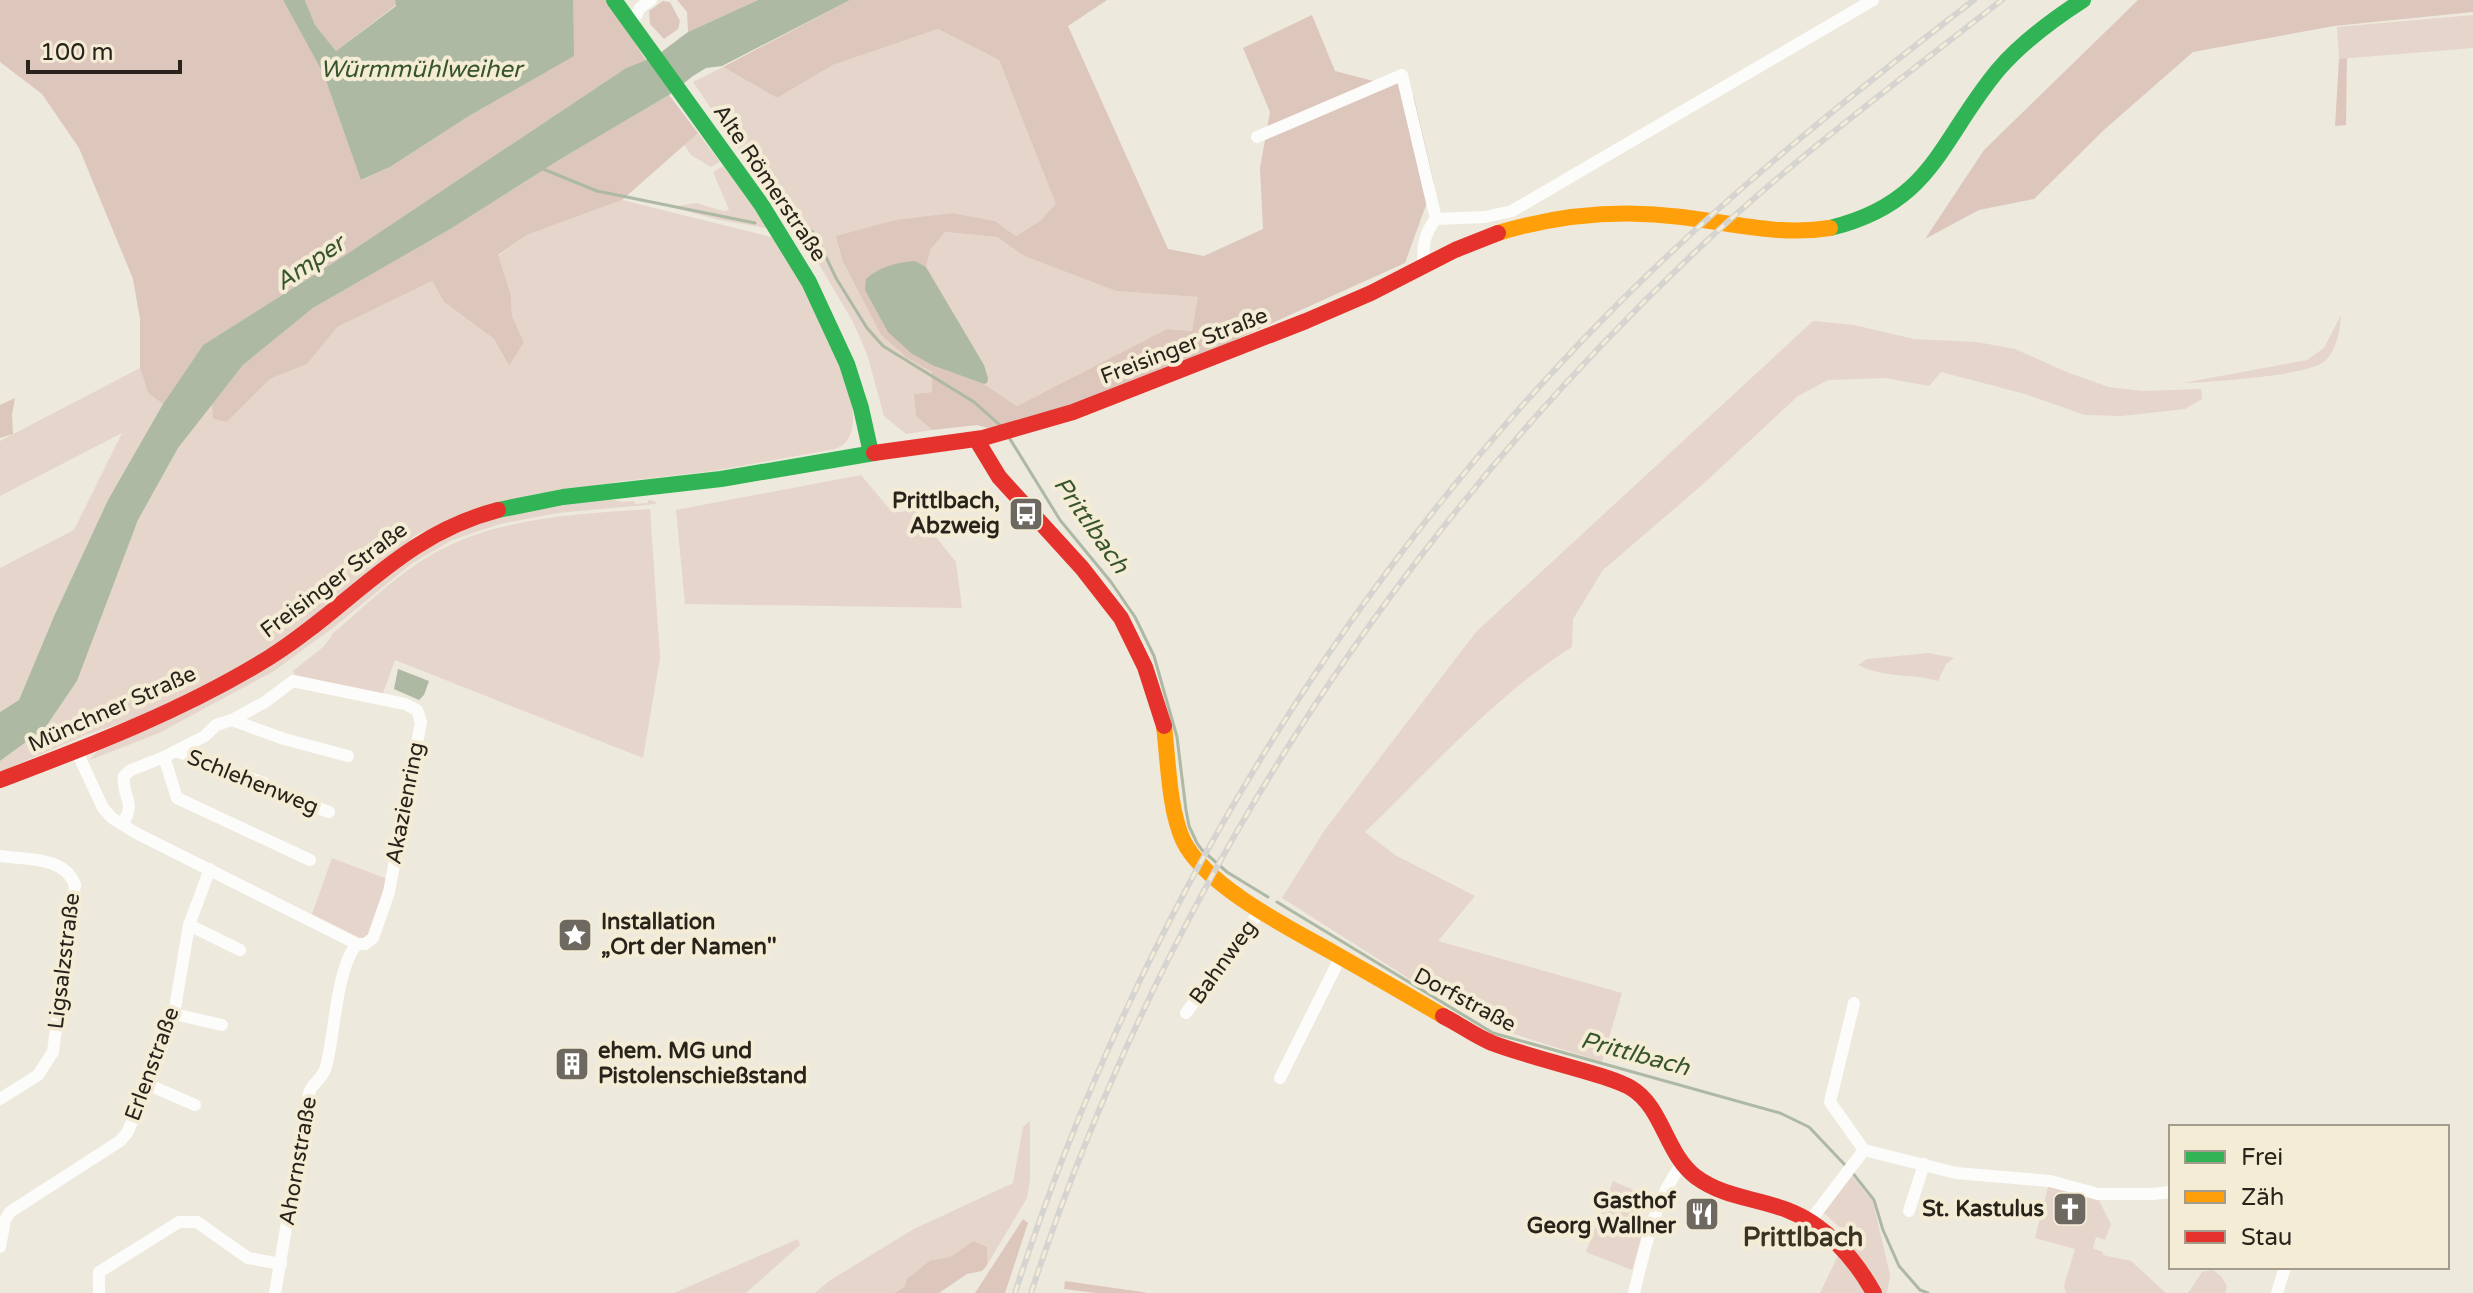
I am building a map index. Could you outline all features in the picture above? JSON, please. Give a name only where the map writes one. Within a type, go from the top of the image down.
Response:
[{"type":"main road","name":"Alte Römerstraße","points":[[614,0],[650,46],[779,230],[813,290],[855,386],[871,453]]},
{"type":"main road","name":"Freisinger Straße","points":[[240,675],[304,634],[415,543],[454,523],[537,502],[703,482],[1006,432],[1075,412],[1249,345],[1361,298],[1488,236],[1579,215],[1617,212],[1661,215],[1774,232],[1829,229],[1857,221],[1898,200],[1921,180],[2008,58],[2045,25],[2083,0]]},
{"type":"main road","name":"Dorfstraße","points":[[976,439],[999,477],[1082,568],[1121,618],[1145,667],[1164,725],[1172,798],[1182,839],[1220,883],[1255,907],[1490,1042],[1633,1089],[1648,1103],[1693,1175],[1719,1191],[1788,1210],[1810,1221],[1834,1240],[1864,1275],[1874,1293]]},
{"type":"main road","name":"Münchner Straße","points":[[0,780],[157,717],[240,675]]},
{"type":"street","points":[[632,23],[640,8],[651,0]]},
{"type":"street","points":[[1423,267],[1423,241],[1436,219],[1485,217],[1512,211],[1873,0]]},
{"type":"street","points":[[1257,137],[1402,75],[1436,219]]},
{"type":"street","name":"Akazienring","points":[[122,824],[129,813],[124,776],[131,770],[205,736],[216,725],[265,702],[293,681],[405,704],[417,710],[421,722],[389,892],[373,938],[365,944],[357,944]]},
{"type":"street","points":[[232,720],[284,739],[348,756]]},
{"type":"street","points":[[76,750],[103,808],[122,824],[357,944]]},
{"type":"street","points":[[170,754],[177,798],[310,860]]},
{"type":"street","name":"Schlehenweg","points":[[170,754],[264,783],[273,792],[329,812]]},
{"type":"street","name":"Ligsalzstraße","points":[[0,856],[53,863],[72,875],[75,885],[53,1052],[38,1075],[0,1099]]},
{"type":"street","name":"Erlenstraße","points":[[0,1247],[5,1211],[120,1141],[127,1133],[149,1085],[174,1014],[189,925],[210,869]]},
{"type":"street","name":"Bahnweg","points":[[1186,1013],[1255,907]]},
{"type":"street","points":[[189,925],[240,950]]},
{"type":"street","name":"Ahornstraße","points":[[275,1293],[309,1093],[311,1086],[325,1072],[342,980],[350,952],[357,944]]},
{"type":"street","points":[[1280,1078],[1341,956]]},
{"type":"street","points":[[1854,1003],[1830,1102],[1864,1150],[1956,1173],[2050,1181],[2098,1194],[2169,1192]]},
{"type":"street","points":[[174,1014],[222,1025]]},
{"type":"street","points":[[149,1085],[195,1105]]},
{"type":"street","points":[[1810,1221],[1864,1150]]},
{"type":"street","points":[[1634,1293],[1655,1217],[1672,1176],[1683,1163]]},
{"type":"street","points":[[1909,1211],[1924,1164]]},
{"type":"street","points":[[99,1293],[99,1272],[179,1222],[197,1222],[248,1258],[281,1264]]},
{"type":"street","points":[[2277,1293],[2284,1269]]},
{"type":"shaded area","points":[[0,0],[283,0],[324,75],[362,180],[390,167],[469,116],[573,56],[573,0],[607,0],[646,60],[626,68],[350,252],[203,345],[163,404],[148,393],[140,368],[140,319],[133,279],[79,148],[42,94],[0,62]]},
{"type":"shaded area","points":[[305,0],[395,0],[396,5],[336,51],[315,25]]},
{"type":"shaded area","points":[[677,0],[758,0],[688,32],[687,12]]},
{"type":"shaded area","points":[[850,0],[1107,0],[1068,26],[1168,249],[1204,256],[1263,229],[1260,168],[1270,112],[1243,48],[1312,15],[1335,71],[1381,83],[1395,72],[1414,97],[1434,183],[1405,263],[1164,372],[1100,395],[988,428],[977,425],[932,430],[916,416],[914,394],[932,392],[932,372],[907,358],[881,335],[843,262],[836,236],[896,220],[953,213],[995,221],[1016,236],[1040,221],[1056,204],[999,60],[938,29],[833,65],[777,98],[723,67]],"holes":[[[945,232],[997,237],[1024,256],[1116,291],[1198,297],[1192,331],[1167,329],[1017,406],[984,384],[934,366],[914,261],[926,267],[930,250]]]},
{"type":"shaded area","points":[[2138,0],[2473,0],[2473,12],[2334,26],[2193,52],[2105,129],[2034,199],[1979,210],[1925,239],[1984,150]]},
{"type":"shaded area","points":[[663,1],[670,2],[680,21],[678,29],[664,39],[650,24],[649,11]]},
{"type":"shaded area","points":[[2473,15],[2473,48],[2339,59],[2337,27]]},
{"type":"shaded area","points":[[938,29],[999,60],[1057,204],[1040,221],[1016,236],[995,221],[953,213],[843,262],[881,335],[907,358],[933,372],[932,392],[915,394],[916,416],[932,430],[906,434],[884,416],[867,354],[853,322],[813,254],[800,240],[693,82],[723,67],[777,98],[833,65]]},
{"type":"shaded area","points":[[2347,58],[2346,125],[2335,126],[2339,59]]},
{"type":"shaded area","points":[[669,95],[698,133],[622,200],[527,235],[498,255],[511,295],[512,316],[524,342],[509,366],[494,339],[444,302],[432,281],[337,327],[307,364],[270,379],[227,422],[213,419],[212,404],[243,365],[313,308],[452,228]]},
{"type":"shaded area","points":[[698,133],[720,162],[711,167],[691,155],[684,144]]},
{"type":"shaded area","points":[[723,166],[771,229],[672,207],[696,203],[729,210],[713,172]]},
{"type":"shaded area","points":[[622,200],[775,238],[818,314],[847,382],[853,412],[850,436],[835,449],[713,471],[616,482],[480,507],[416,535],[269,651],[147,714],[83,736],[0,772],[0,761],[45,728],[77,681],[138,520],[178,448],[212,404],[213,419],[227,422],[270,379],[307,364],[336,327],[432,281],[444,302],[494,339],[508,365],[524,342],[512,316],[511,295],[498,256],[527,235]]},
{"type":"shaded area","points":[[945,232],[997,237],[1024,256],[1116,291],[1199,297],[1192,331],[1167,329],[1017,406],[984,384],[987,383],[926,267],[929,250]]},
{"type":"shaded area","points":[[2341,315],[2339,333],[2332,351],[2325,361],[2315,366],[2257,377],[2183,383],[2307,360],[2324,348]]},
{"type":"shaded area","points":[[1813,321],[1854,325],[1914,339],[1977,342],[2015,349],[2109,387],[2142,391],[2201,389],[2202,399],[2185,409],[2122,416],[2085,415],[2025,394],[1941,372],[1929,386],[1886,378],[1828,380],[1798,396],[1702,485],[1603,570],[1573,619],[1572,647],[1489,711],[1365,832],[1395,855],[1475,896],[1438,941],[1622,993],[1602,1062],[1511,1033],[1408,978],[1282,898],[1324,831],[1476,632]]},
{"type":"shaded area","points":[[140,368],[148,393],[163,404],[108,500],[19,700],[0,712],[0,568],[74,530],[122,433],[0,496],[0,441]]},
{"type":"shaded area","points":[[15,398],[13,434],[0,438],[0,405]]},
{"type":"shaded area","points":[[861,475],[892,512],[903,512],[911,506],[956,562],[962,608],[685,604],[676,510]]},
{"type":"shaded area","points":[[609,499],[634,501],[635,504],[648,503],[648,500],[656,504],[558,513],[500,524],[452,540],[411,564],[274,671],[159,733],[90,760],[98,750],[183,713],[418,549],[480,521],[554,505]]},
{"type":"shaded area","points":[[650,509],[660,658],[643,758],[395,660],[382,696],[296,677],[293,671],[392,582],[456,542],[482,532],[538,520]]},
{"type":"shaded area","points":[[1929,653],[1954,658],[1946,664],[1938,681],[1879,672],[1858,665],[1867,659]]},
{"type":"shaded area","points":[[332,858],[387,879],[370,934],[362,939],[312,914]]},
{"type":"shaded area","points":[[1030,1121],[1027,1198],[987,1265],[987,1247],[973,1241],[950,1257],[931,1260],[895,1293],[815,1293],[829,1281],[912,1230],[1013,1183],[1023,1127]]},
{"type":"shaded area","points":[[1851,1175],[1873,1202],[1890,1275],[1887,1293],[1820,1293],[1848,1235],[1823,1212]]},
{"type":"shaded area","points":[[1613,1181],[1647,1196],[1637,1223],[1644,1227],[1632,1270],[1586,1252]]},
{"type":"shaded area","points":[[2049,1183],[2096,1195],[2111,1224],[2105,1240],[2096,1237],[2093,1248],[2103,1252],[2103,1255],[2131,1261],[2166,1293],[2066,1293],[2064,1286],[2075,1249],[2035,1238]]},
{"type":"shaded area","points":[[1023,1219],[1028,1223],[1005,1293],[975,1293]]},
{"type":"shaded area","points":[[798,1239],[800,1245],[746,1293],[674,1293]]},
{"type":"shaded area","points":[[973,1241],[987,1247],[987,1265],[982,1271],[967,1274],[939,1293],[895,1293],[931,1260],[950,1257]]},
{"type":"shaded area","points":[[2213,1270],[2227,1286],[2225,1293],[2188,1293],[2202,1272]]},
{"type":"shaded area","points":[[1065,1281],[1147,1293],[1096,1293],[1064,1289]]},
{"type":"water","name":"Würmmühlweiher","points":[[283,0],[305,0],[315,25],[336,51],[396,6],[395,0],[573,0],[574,56],[469,116],[390,167],[361,180],[324,75]]},
{"type":"water","points":[[758,0],[850,0],[722,66],[706,68],[669,95],[452,228],[313,308],[243,365],[178,448],[138,520],[77,681],[45,728],[0,761],[0,712],[19,700],[108,500],[163,404],[203,345],[350,252],[626,68],[656,56],[688,32]]},
{"type":"water","points":[[915,261],[926,267],[984,365],[987,383],[934,366],[911,353],[888,332],[865,290],[866,279],[889,266]]},
{"type":"water","points":[[398,669],[429,681],[419,700],[394,689]]},
{"type":"waterway","name":"Prittlbach","points":[[543,169],[597,191],[755,223]]},
{"type":"waterway","name":"Prittlbach","points":[[797,226],[806,226],[815,234],[836,278],[867,328],[883,346],[974,402],[1001,426]]},
{"type":"waterway","name":"Prittlbach","points":[[1010,439],[1060,520],[1111,582],[1135,617],[1154,656],[1177,737],[1189,826],[1197,843],[1227,872],[1268,897]]},
{"type":"waterway","name":"Prittlbach","points":[[1277,902],[1493,1033],[1780,1113],[1809,1127],[1845,1165]]},
{"type":"waterway","name":"Prittlbach","points":[[1851,1171],[1874,1200],[1899,1266],[1920,1290],[1928,1293]]},
{"type":"railway","points":[[1015,1293],[1065,1153],[1124,1015],[1190,882],[1265,752],[1347,628],[1436,508],[1532,395],[1675,248],[1800,138],[1974,0]]},
{"type":"railway","points":[[1031,1293],[1085,1146],[1147,1003],[1219,864],[1298,731],[1386,603],[1481,480],[1585,363],[1695,252],[1807,154],[2002,0]]},
{"type":"traffic: fast","points":[[614,0],[761,204],[809,282],[847,364],[871,453]]},
{"type":"traffic: fast","points":[[1830,228],[1864,217],[1891,203],[1913,186],[2007,60],[2038,32],[2083,0]]},
{"type":"traffic: fast","points":[[498,510],[563,497],[721,479],[874,453]]},
{"type":"traffic: slow","points":[[1498,233],[1566,218],[1612,214],[1682,217],[1774,230],[1830,228]]},
{"type":"traffic: slow","points":[[1164,726],[1178,828],[1194,857],[1209,873],[1271,918],[1443,1016]]},
{"type":"traffic: jam","points":[[874,453],[983,438],[1073,412],[1306,321],[1371,293],[1455,250],[1498,233]]},
{"type":"traffic: jam","points":[[976,439],[999,477],[1082,568],[1121,618],[1145,667],[1164,726]]},
{"type":"traffic: jam","points":[[0,780],[138,725],[238,676],[299,637],[378,574],[433,536],[464,521],[498,510]]},
{"type":"traffic: jam","points":[[1443,1016],[1492,1043],[1631,1088],[1642,1096],[1678,1156],[1696,1177],[1717,1189],[1787,1210],[1814,1224],[1848,1255],[1874,1293]]},
{"type":"place","name":"Prittlbach, Abzweig","points":[[1026,514]]},
{"type":"place","name":"Installation „Ort der Namen''","points":[[575,935]]},
{"type":"place","name":"ehem. MG und Pistolenschießstand","points":[[572,1064]]},
{"type":"place","name":"St. Kastulus","points":[[2070,1209]]},
{"type":"place","name":"Gasthof Georg Wallner","points":[[1702,1214]]},
{"type":"district","name":"Prittlbach","points":[[1803,1237]]},
{"type":"water label","name":"Amper","points":[[310,263]]}]
